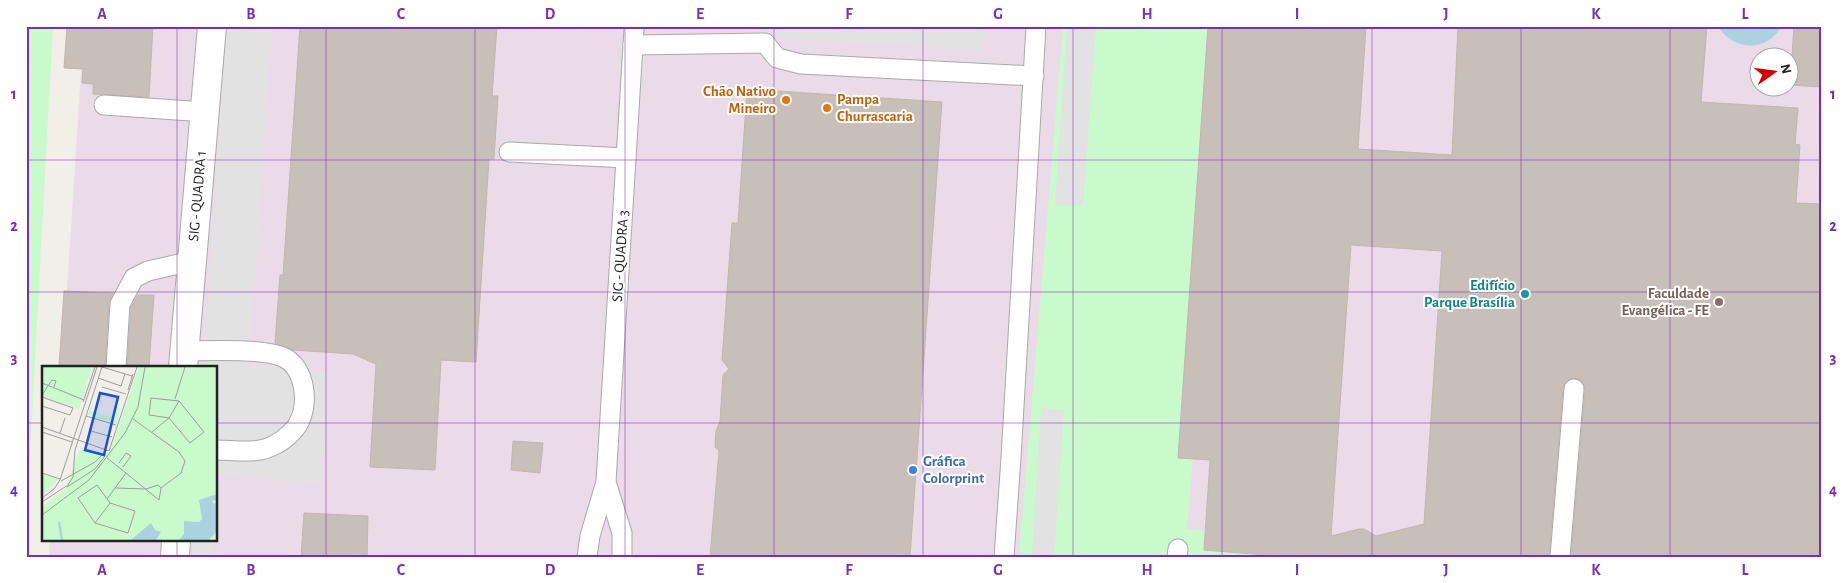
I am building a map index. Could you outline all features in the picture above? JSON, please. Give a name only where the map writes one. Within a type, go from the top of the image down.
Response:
[{"type":"street","name":"SIG - QUADRA 1","points":[[184,359],[212,26]]},
{"type":"street","points":[[175,557],[176,540]]},
{"type":"lane","points":[[1004,557],[1036,26]]},
{"type":"lane","name":"SIG - QUADRA 3","points":[[587,557],[590,536],[606,482],[633,37],[766,43],[777,58],[801,64],[1034,76]]},
{"type":"lane","points":[[104,106],[205,112]]},
{"type":"lane","points":[[509,152],[626,158]]},
{"type":"lane","points":[[116,366],[120,304],[134,278],[148,270],[192,261]]},
{"type":"lane","points":[[184,359],[263,352],[282,356],[294,363],[304,384],[304,406],[298,424],[276,445],[258,451],[218,450]]},
{"type":"lane","points":[[1560,557],[1574,389]]},
{"type":"lane","name":"SIG - QUADRA 3","points":[[606,482],[622,533],[622,557]]},
{"type":"shaded area","points":[[84,26],[1821,26],[1821,557],[49,557],[50,540],[218,540],[218,366],[62,366]]},
{"type":"shaded area","points":[[226,26],[272,26],[249,365],[328,371],[321,483],[218,476],[218,366],[204,366]]},
{"type":"shaded area","points":[[760,26],[986,26],[984,50],[760,38]]},
{"type":"shaded area","points":[[1067,26],[1096,26],[1083,205],[1055,205]]},
{"type":"shaded area","points":[[1041,408],[1064,410],[1054,557],[1032,557]]},
{"type":"shaded area","points":[[192,540],[213,540],[212,557],[191,557]]},
{"type":"green space","points":[[26,26],[53,26],[26,529]]},
{"type":"green space","points":[[1063,26],[1229,26],[1187,529],[1508,557],[1019,557]]},
{"type":"water","points":[[1718,26],[1781,26],[1775,35],[1767,41],[1752,46],[1744,45],[1729,38]]},
{"type":"building","points":[[67,26],[153,26],[149,97],[93,94],[93,84],[82,83],[83,69],[64,68]]},
{"type":"building","points":[[300,26],[497,26],[492,96],[498,96],[494,159],[489,159],[476,362],[441,360],[435,470],[370,467],[376,364],[353,354],[293,350],[275,343],[280,275],[283,275]]},
{"type":"building","name":"Edifício Parque Brasília","points":[[1208,26],[1366,26],[1358,149],[1452,155],[1458,26],[1707,26],[1701,102],[1798,108],[1795,144],[1800,145],[1796,203],[1821,204],[1821,557],[1571,557],[1585,390],[1581,380],[1574,378],[1565,382],[1563,388],[1549,557],[1290,557],[1204,550],[1210,460],[1178,458]],"holes":[[[1351,245],[1442,251],[1424,524],[1376,536],[1364,529],[1331,536]]]},
{"type":"building","points":[[1794,26],[1821,26],[1821,87],[1800,86],[1800,48],[1793,48]]},
{"type":"building","points":[[747,89],[942,102],[910,557],[710,557],[719,451],[715,447],[716,431],[720,421],[723,375],[729,369],[722,360],[732,223],[738,223]]},
{"type":"building","points":[[64,291],[113,293],[109,303],[105,366],[59,366]]},
{"type":"building","points":[[138,295],[154,295],[149,366],[127,366],[131,307]]},
{"type":"building","points":[[513,441],[543,443],[540,473],[511,470]]},
{"type":"building","points":[[304,513],[368,516],[367,557],[301,557]]},
{"type":"place","name":"Chão Nativo Mineiro","points":[[786,100]]},
{"type":"place","name":"Pampa Churrascaria","points":[[827,108]]},
{"type":"place","name":"Edifício Parque Brasília","points":[[1525,294]]},
{"type":"place","name":"Faculdade Evangélica - FE","points":[[1719,302]]},
{"type":"place","name":"Gráfica Colorprint","points":[[913,470]]}]
